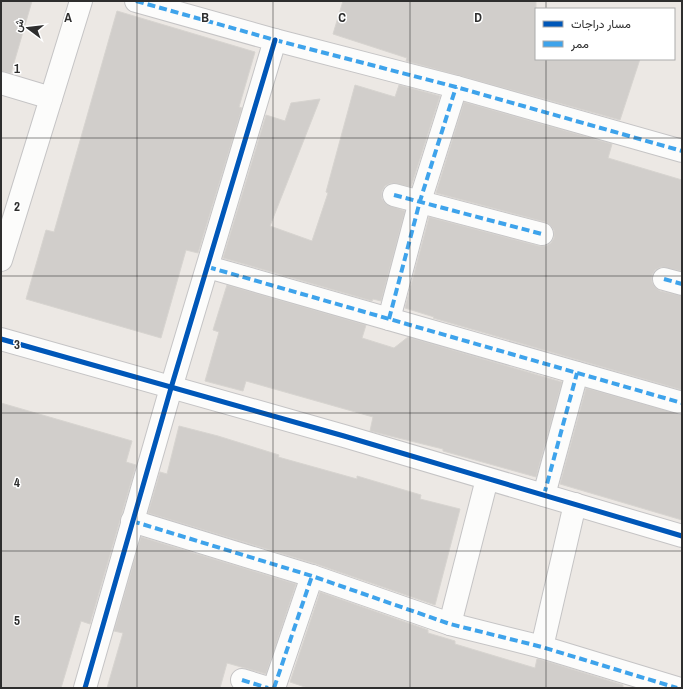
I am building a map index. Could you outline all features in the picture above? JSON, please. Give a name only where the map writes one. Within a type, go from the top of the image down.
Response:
[{"type":"street","points":[[1,260],[81,1]]},
{"type":"street","points":[[136,1],[275,40],[456,87],[682,151]]},
{"type":"street","points":[[85,688],[132,521],[275,40]]},
{"type":"street","points":[[1,83],[51,98]]},
{"type":"street","points":[[389,319],[420,201],[456,87]]},
{"type":"street","points":[[394,195],[542,234]]},
{"type":"street","points":[[208,267],[682,402]]},
{"type":"street","points":[[1,339],[344,436],[682,536]]},
{"type":"street","points":[[544,495],[577,373]]},
{"type":"street","points":[[450,624],[487,478]]},
{"type":"street","points":[[542,647],[574,504]]},
{"type":"street","points":[[132,521],[312,576],[450,624],[542,647],[676,688]]},
{"type":"street","points":[[274,688],[312,576]]},
{"type":"street","points":[[242,680],[268,688]]},
{"type":"building","points":[[1,1],[32,1],[11,73],[1,71]]},
{"type":"building","points":[[343,1],[536,1],[535,60],[640,60],[620,120],[406,61],[407,58],[333,34]]},
{"type":"building","points":[[117,11],[255,52],[239,107],[242,108],[198,253],[186,250],[161,338],[26,299],[46,230],[54,232]]},
{"type":"building","points":[[355,85],[395,97],[399,85],[440,96],[411,187],[391,183],[385,186],[382,191],[382,199],[386,204],[405,211],[381,301],[373,299],[372,301],[223,258],[266,115],[285,121],[291,103],[320,99],[270,226],[312,241],[328,193],[326,192]]},
{"type":"building","points":[[464,102],[612,144],[608,158],[682,180],[682,271],[661,267],[655,270],[652,275],[652,282],[660,291],[682,296],[682,390],[433,318],[434,317],[405,308],[429,217],[539,246],[546,246],[551,243],[554,238],[554,230],[545,222],[436,193]]},
{"type":"building","points":[[227,285],[366,325],[362,338],[394,348],[408,337],[562,382],[536,477],[443,451],[443,449],[370,431],[373,417],[246,381],[243,391],[205,381],[219,332],[213,330]]},
{"type":"building","points":[[586,388],[682,415],[682,520],[560,484]]},
{"type":"building","points":[[1,403],[132,441],[126,462],[136,465],[90,624],[81,621],[61,688],[1,688]]},
{"type":"building","points":[[179,426],[218,436],[279,455],[278,457],[357,479],[357,476],[421,495],[420,499],[460,509],[435,605],[316,564],[148,513],[160,472],[167,474]]},
{"type":"building","points":[[141,537],[296,584],[266,674],[227,663],[220,688],[107,688],[123,633],[114,631]]},
{"type":"building","points":[[320,592],[428,630],[428,633],[455,641],[455,644],[535,668],[537,659],[539,659],[623,685],[623,688],[308,688],[290,682]]},
{"type":"marked path","points":[[136,1],[275,40],[456,87],[682,151]]},
{"type":"marked path","points":[[389,319],[420,201],[456,87]]},
{"type":"marked path","points":[[394,195],[542,234]]},
{"type":"marked path","points":[[208,267],[682,403]]},
{"type":"marked path","points":[[664,279],[682,284]]},
{"type":"marked path","points":[[544,495],[577,373]]},
{"type":"marked path","points":[[132,521],[312,576],[450,624],[542,647],[677,688]]},
{"type":"marked path","points":[[274,688],[312,576]]},
{"type":"marked path","points":[[242,680],[268,688]]},
{"type":"cycle path","points":[[85,688],[171,388],[275,40]]},
{"type":"cycle path","points":[[1,339],[344,436],[682,536]]}]
